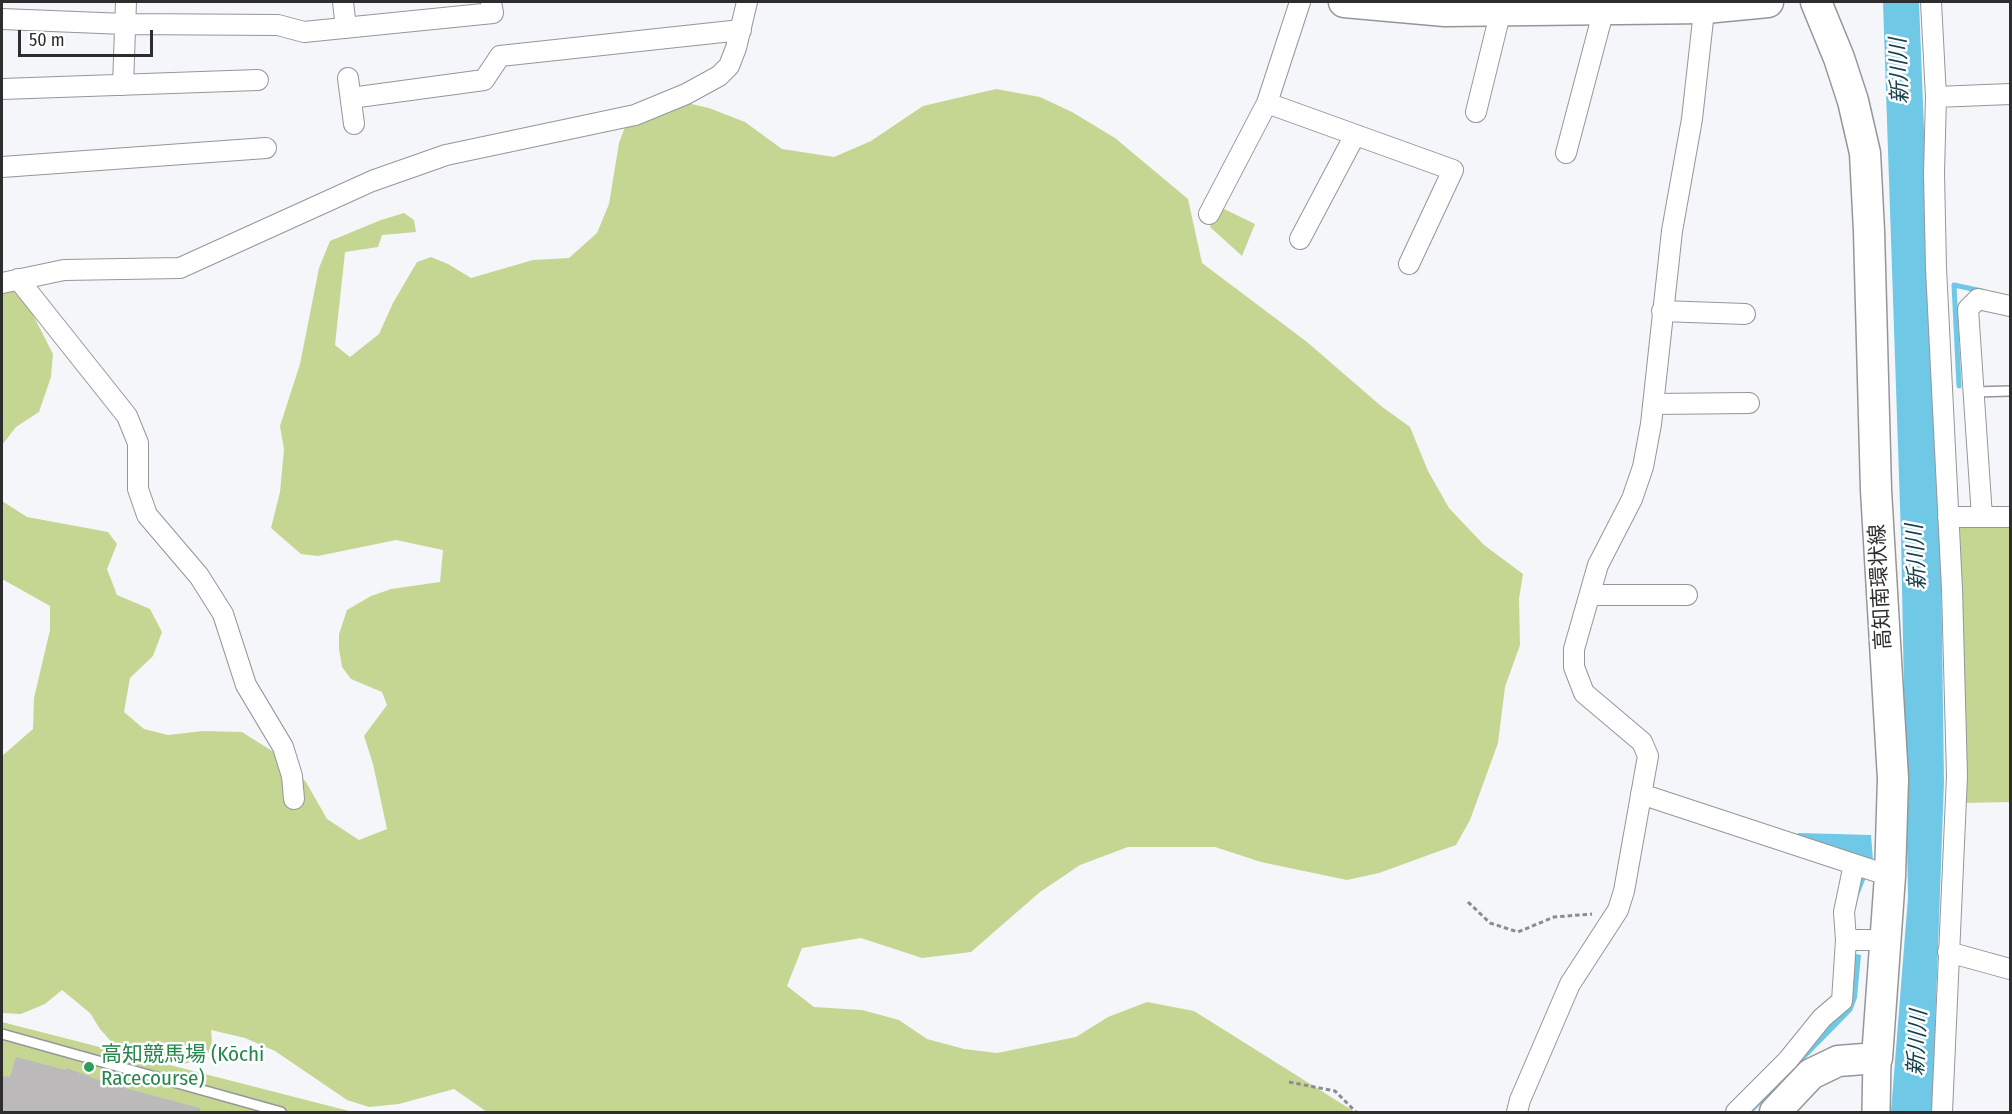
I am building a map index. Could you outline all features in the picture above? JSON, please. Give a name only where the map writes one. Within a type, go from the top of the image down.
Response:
[{"type":"main road","points":[[1344,2],[1445,10],[1604,9],[1768,2]]},
{"type":"main road","name":"高知南環状線","points":[[1816,2],[1853,100],[1865,153],[1876,490],[1893,779],[1868,869],[1885,940],[1877,1058]]},
{"type":"main road","points":[[1775,1113],[1812,1074],[1838,1061],[1877,1058],[1876,1113]]},
{"type":"street","points":[[123,85],[126,2]]},
{"type":"street","points":[[343,2],[346,28]]},
{"type":"street","points":[[2,19],[125,24],[278,25],[304,32],[346,28],[435,10],[493,13],[491,2]]},
{"type":"street","points":[[9,277],[64,270],[180,268],[372,181],[446,155],[635,115],[686,94],[719,76],[729,66],[736,48],[747,2]]},
{"type":"street","points":[[1209,214],[1267,103],[1300,2]]},
{"type":"street","points":[[1932,2],[1936,98],[1934,173],[1936,268],[1952,589],[1957,776],[1942,1113]]},
{"type":"street","points":[[1517,1113],[1524,1090],[1570,984],[1618,910],[1624,891],[1648,756],[1642,742],[1584,693],[1574,667],[1574,649],[1598,564],[1632,498],[1643,467],[1651,423],[1672,231],[1692,119],[1705,5]]},
{"type":"street","points":[[1566,153],[1604,9]]},
{"type":"street","points":[[1476,112],[1502,10]]},
{"type":"street","points":[[351,98],[484,80],[500,56],[741,30]]},
{"type":"street","points":[[348,78],[354,124]]},
{"type":"street","points":[[2,89],[258,80]]},
{"type":"street","points":[[1936,98],[2010,94]]},
{"type":"street","points":[[1267,103],[1453,170],[1408,264]]},
{"type":"street","points":[[1300,239],[1355,135]]},
{"type":"street","points":[[2,167],[266,148]]},
{"type":"street","points":[[9,277],[127,416],[138,443],[138,489],[147,515],[199,576],[223,614],[246,685],[284,747],[292,776],[294,799]]},
{"type":"street","points":[[1982,517],[1968,309],[1978,299],[2010,306]]},
{"type":"street","points":[[1662,311],[1745,314]]},
{"type":"street","points":[[1653,404],[1749,403]]},
{"type":"street","points":[[1948,517],[2010,517]]},
{"type":"street","points":[[1590,595],[1687,595]]},
{"type":"street","points":[[1641,794],[1868,869],[1844,912],[1846,940],[1842,1001],[1822,1018],[1788,1060],[1736,1113]]},
{"type":"street","points":[[1846,940],[1885,940]]},
{"type":"street","points":[[1948,952],[2010,969]]},
{"type":"lane","points":[[1974,392],[2010,391]]},
{"type":"lane","points":[[2,1034],[281,1113]]},
{"type":"path","points":[[1468,902],[1490,923],[1518,932],[1554,917],[1582,916],[1618,910]]},
{"type":"path","points":[[1289,1082],[1335,1091],[1356,1113]]},
{"type":"green space","points":[[996,89],[1040,97],[1072,112],[1115,138],[1188,199],[1202,263],[1307,342],[1381,406],[1410,427],[1428,471],[1449,508],[1484,545],[1523,574],[1519,599],[1520,645],[1505,687],[1498,743],[1470,820],[1456,845],[1379,873],[1347,880],[1261,862],[1215,847],[1128,847],[1080,865],[1040,892],[971,952],[922,958],[861,938],[802,948],[787,986],[814,1007],[862,1010],[899,1020],[927,1039],[964,1049],[997,1053],[1076,1037],[1108,1017],[1147,1002],[1194,1011],[1355,1112],[487,1112],[454,1089],[399,1104],[369,1107],[347,1100],[275,1051],[245,1038],[211,1030],[212,1041],[209,1052],[198,1060],[184,1064],[116,1047],[90,1013],[62,990],[45,1004],[21,1014],[2,1013],[2,756],[33,729],[34,698],[50,630],[50,606],[2,579],[2,501],[27,517],[108,532],[117,544],[107,569],[117,595],[150,609],[162,632],[153,656],[130,678],[124,712],[144,729],[168,735],[203,731],[242,732],[280,756],[306,782],[327,819],[359,840],[387,829],[373,764],[364,736],[387,705],[382,692],[351,679],[342,667],[339,634],[347,610],[371,596],[391,589],[440,582],[443,550],[396,540],[318,556],[301,554],[271,528],[280,492],[284,449],[280,426],[300,364],[319,268],[330,241],[404,213],[414,220],[416,232],[382,235],[378,247],[345,252],[335,345],[350,357],[379,334],[393,303],[417,262],[431,257],[471,278],[533,260],[569,258],[597,233],[609,204],[619,143],[632,108],[665,98],[709,108],[745,122],[782,149],[834,157],[871,141],[923,106]]},
{"type":"green space","points":[[1220,207],[1255,224],[1242,256],[1210,227]]},
{"type":"green space","points":[[2,287],[11,287],[31,311],[53,354],[51,377],[39,412],[16,427],[2,445]]},
{"type":"green space","points":[[2010,527],[2010,802],[1963,803],[1960,528]]},
{"type":"green space","name":"高知競馬場 (Kōchi Racecourse)","points":[[2,1022],[353,1112],[2,1112]]},
{"type":"water","name":"新川川","points":[[1883,2],[1919,2],[1941,561],[1944,782],[1932,1112],[1891,1112],[1908,897],[1901,536]]},
{"type":"water","points":[[1798,833],[1871,835],[1873,860],[1853,917],[1857,874],[1797,838]]},
{"type":"water","points":[[1851,953],[1861,955],[1857,998],[1852,1011],[1753,1112],[1741,1112],[1847,1003]]},
{"type":"building","points":[[16,1057],[66,1070],[66,1068],[113,1085],[200,1108],[200,1113],[2,1113],[2,1076],[10,1077]]},
{"type":"waterway","points":[[1959,386],[1954,285],[1982,291]]},
{"type":"place","name":"高知競馬場 (Kōchi Racecourse)","points":[[89,1067]]}]
